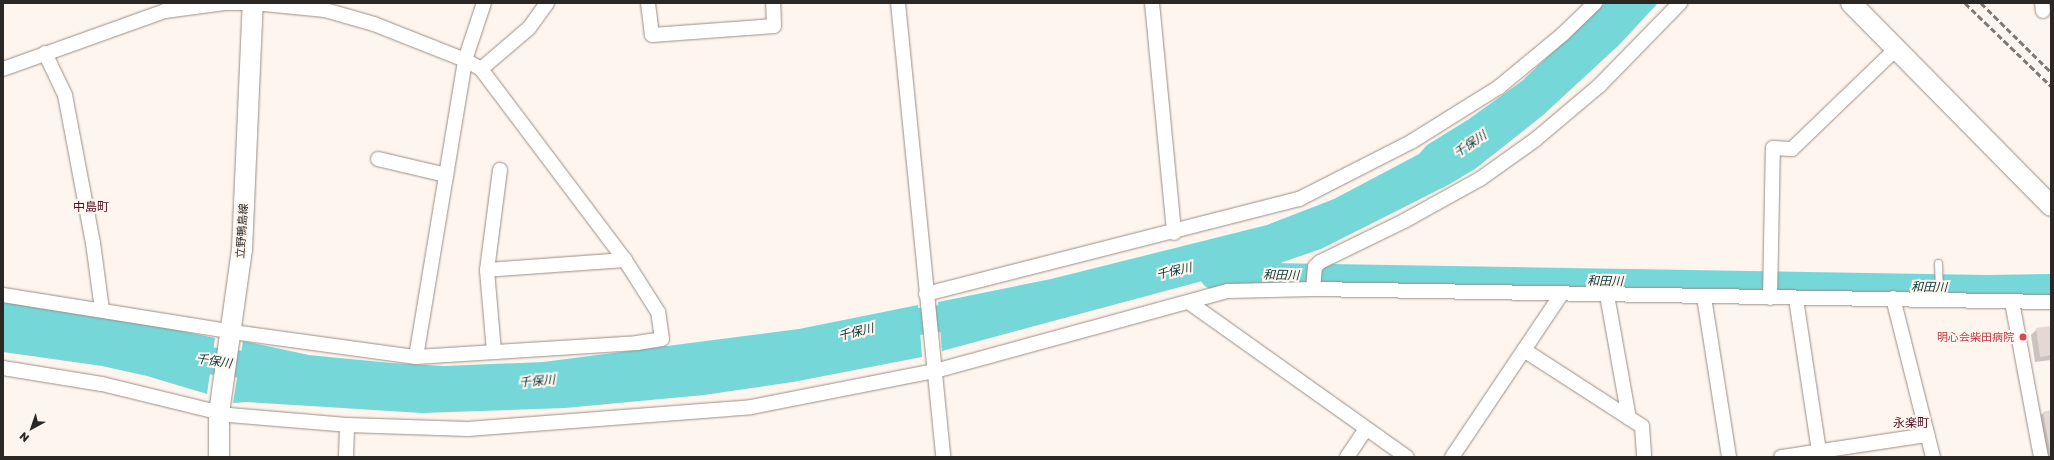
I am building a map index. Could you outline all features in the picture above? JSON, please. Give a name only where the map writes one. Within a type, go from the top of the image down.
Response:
[{"type":"main road","name":"立野鴨島線","points":[[219,457],[220,410],[229,334],[242,250],[254,3]]},
{"type":"main road","points":[[1851,3],[2051,206]]},
{"type":"street","points":[[3,69],[165,11],[224,3],[247,3]]},
{"type":"street","points":[[3,295],[102,310],[229,334],[416,356],[637,343],[662,339],[658,312],[625,260],[482,69],[465,60],[374,24],[326,10],[254,3]]},
{"type":"street","points":[[416,356],[465,60],[484,3]]},
{"type":"street","points":[[482,69],[529,28],[547,3]]},
{"type":"street","points":[[648,3],[652,35],[774,26],[772,3]]},
{"type":"street","points":[[898,3],[943,457]]},
{"type":"street","points":[[1152,3],[1174,233]]},
{"type":"street","points":[[926,297],[1299,199],[1411,142],[1498,87],[1563,34],[1595,3]]},
{"type":"street","points":[[1313,286],[1315,267],[1320,262],[1404,221],[1480,179],[1536,139],[1600,85],[1680,3]]},
{"type":"street","points":[[1769,295],[1773,148],[1792,149],[1897,48]]},
{"type":"street","points":[[45,53],[65,95],[93,243],[102,310]]},
{"type":"street","points":[[378,159],[446,175]]},
{"type":"street","points":[[494,352],[487,270],[500,170]]},
{"type":"street","points":[[487,270],[625,260]]},
{"type":"street","points":[[3,368],[102,384],[220,410],[348,425],[468,429],[751,406],[935,366],[1190,303],[1228,291],[1313,286],[1607,295],[1704,297],[1769,295],[1796,299],[1939,297],[2012,302],[2051,302]]},
{"type":"street","points":[[1452,457],[1562,293]]},
{"type":"street","points":[[1607,295],[1629,418]]},
{"type":"street","points":[[1704,297],[1728,457]]},
{"type":"street","points":[[1894,298],[1933,457]]},
{"type":"street","points":[[1796,299],[1819,453]]},
{"type":"street","points":[[2012,302],[2041,457]]},
{"type":"street","points":[[1190,303],[1407,457]]},
{"type":"street","points":[[1524,350],[1642,426],[1644,457]]},
{"type":"street","points":[[346,457],[348,425]]},
{"type":"street","points":[[1347,457],[1366,429]]},
{"type":"street","points":[[1781,457],[1819,453],[1927,435]]},
{"type":"lane","points":[[1938,263],[1939,297]]},
{"type":"water","points":[[1605,3],[1658,3],[1619,45],[1542,116],[1475,169],[1448,185],[1321,249],[1283,262],[1278,265],[1277,271],[1251,274],[1213,284],[1210,279],[942,351],[938,302],[1051,279],[1267,225],[1334,199],[1419,154],[1427,145],[1469,119],[1522,81]]},
{"type":"water","points":[[3,301],[134,321],[215,338],[207,394],[147,376],[102,366],[3,352]]},
{"type":"water","points":[[918,305],[922,357],[793,382],[704,395],[565,408],[422,413],[247,402],[233,403],[243,341],[309,355],[391,363],[444,366],[543,362],[799,329]]},
{"type":"building","points":[[2051,326],[2051,355],[2040,357],[2036,328]]},
{"type":"building","points":[[2051,410],[2051,450],[2050,450],[2043,412]]},
{"type":"waterway","name":"和田川","points":[[1213,275],[1987,288],[2051,287]]},
{"type":"waterway","name":"千保川","points":[[883,326],[976,313]]},
{"type":"waterway","name":"千保川","points":[[174,356],[275,368]]},
{"type":"railway","points":[[1965,3],[2051,86]]},
{"type":"railway","points":[[1981,3],[2051,72]]},
{"type":"place","name":"明心会柴田病院","points":[[2023,337]]},
{"type":"district","name":"中島町","points":[[91,207]]},
{"type":"district","name":"永楽町","points":[[1911,423]]}]
